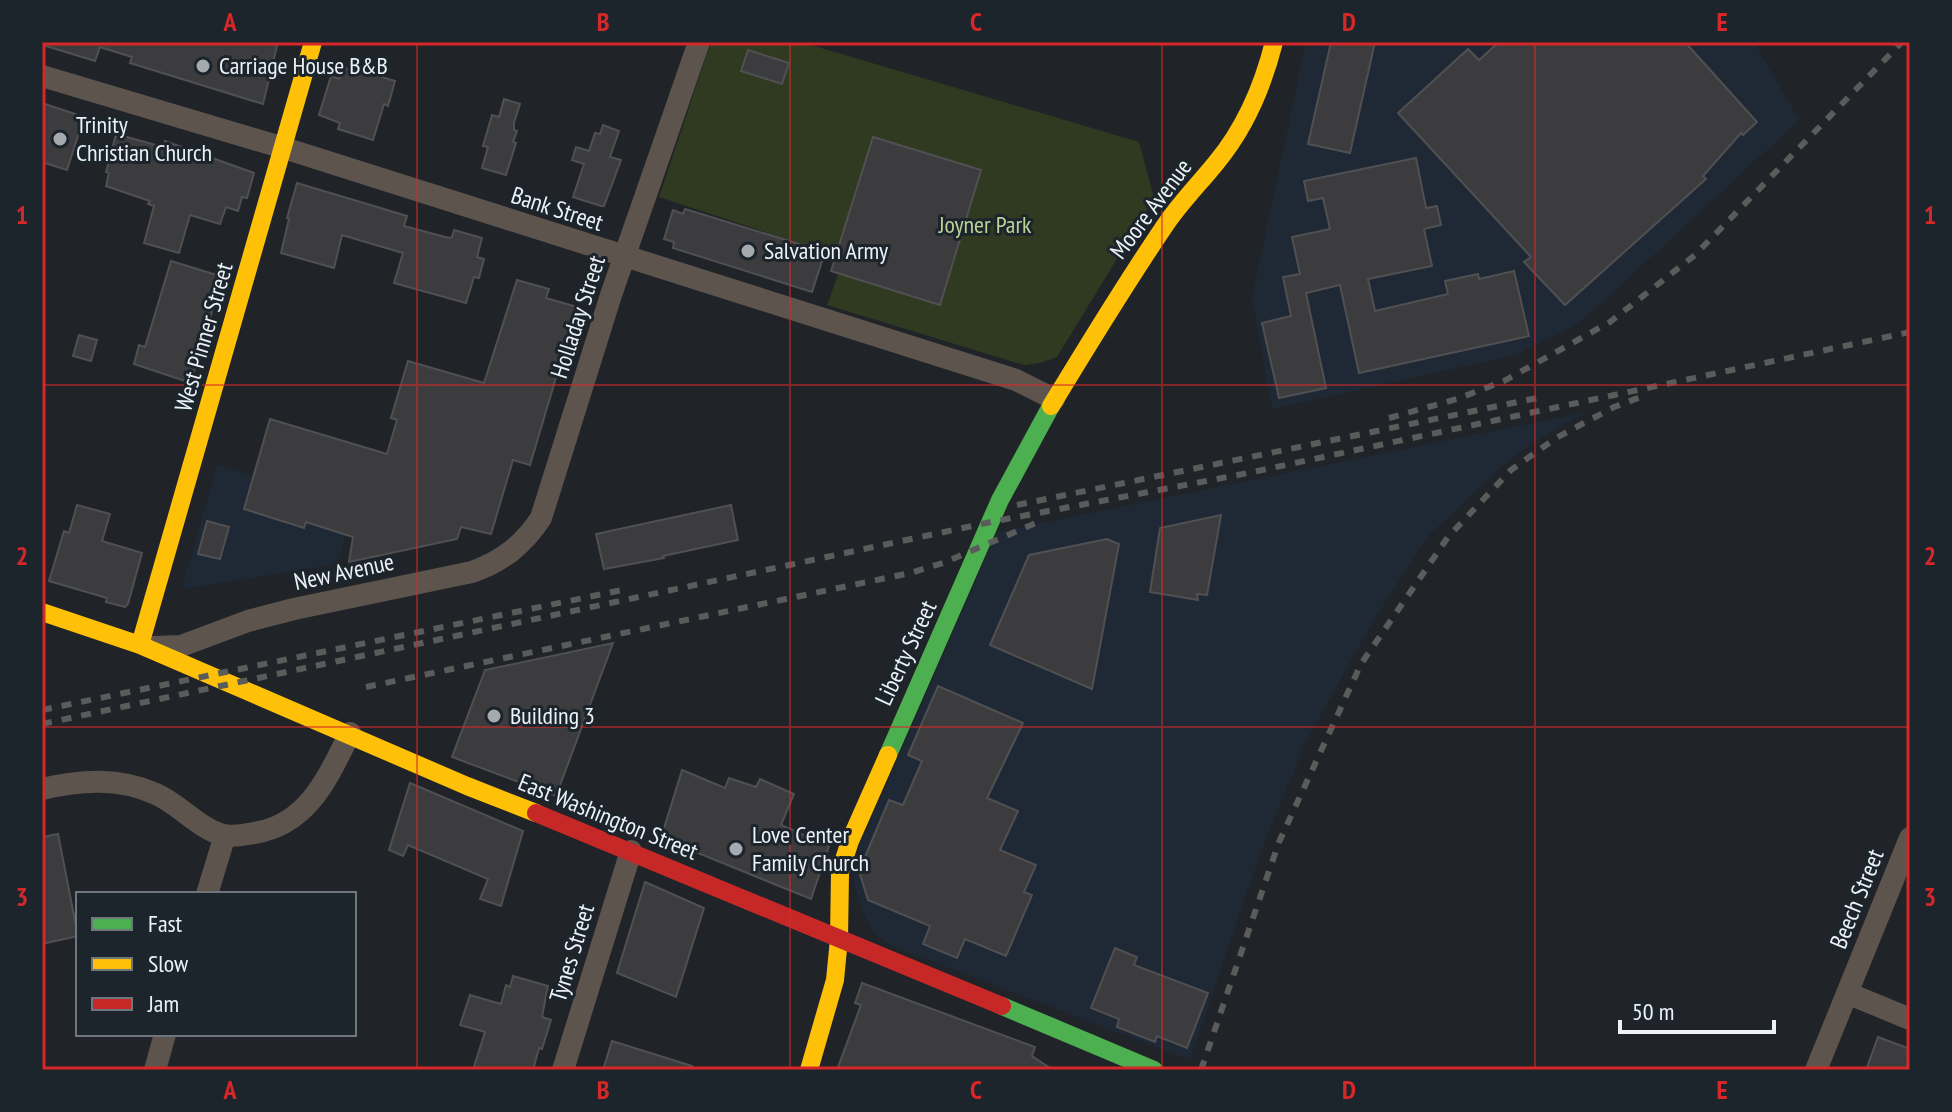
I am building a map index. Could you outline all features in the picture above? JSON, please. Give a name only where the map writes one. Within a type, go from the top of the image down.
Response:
[{"type":"main road","name":"West Pinner Street","points":[[140,645],[313,42]]},
{"type":"main road","name":"Moore Avenue","points":[[1054,399],[1133,272],[1184,198],[1218,161],[1246,119],[1264,81],[1274,42]]},
{"type":"main road","name":"Liberty Street","points":[[809,1070],[835,980],[840,872],[850,841],[1000,500],[1054,399]]},
{"type":"main road","name":"East Washington Street","points":[[42,612],[140,645],[467,786],[631,851],[1154,1070]]},
{"type":"street","name":"Holladay Street","points":[[541,518],[624,258],[699,42]]},
{"type":"street","name":"Bank Street","points":[[42,76],[284,148],[1016,380],[1054,399]]},
{"type":"street","name":"New Avenue","points":[[140,645],[161,648],[181,646],[248,621],[294,609],[472,572],[512,552],[529,536],[541,518]]},
{"type":"street","points":[[42,789],[97,780],[124,784],[156,794],[210,829],[225,835],[266,831],[291,820],[312,802],[350,733]]},
{"type":"street","points":[[208,892],[225,835]]},
{"type":"street","name":"Beech Street","points":[[1816,1070],[1910,838]]},
{"type":"street","name":"Tynes Street","points":[[563,1070],[631,851]]},
{"type":"street","points":[[1847,993],[1910,1019]]},
{"type":"street","points":[[155,1070],[164,1036]]},
{"type":"shaded area","points":[[1306,42],[1754,42],[1799,120],[1574,326],[1515,355],[1272,409],[1252,298]]},
{"type":"shaded area","points":[[1586,412],[1532,443],[1499,469],[1429,535],[1376,616],[1306,742],[1264,843],[1190,1060],[894,947],[875,935],[854,885],[854,859],[997,532]]},
{"type":"shaded area","points":[[217,465],[354,506],[337,564],[182,589]]},
{"type":"green space","name":"Joyner Park","points":[[711,42],[801,42],[1139,142],[1154,198],[1057,357],[1040,363],[1024,365],[827,305],[844,258],[659,197]]},
{"type":"building","points":[[47,42],[278,42],[263,104],[130,63],[132,57],[100,47],[95,61],[46,46]]},
{"type":"building","points":[[1331,42],[1375,42],[1350,153],[1308,144]]},
{"type":"building","points":[[1499,42],[1685,42],[1757,122],[1743,135],[1741,133],[1703,176],[1706,179],[1565,305],[1524,262],[1531,257],[1398,113],[1468,49],[1479,60]]},
{"type":"building","points":[[748,50],[789,63],[782,84],[741,71]]},
{"type":"building","points":[[361,66],[377,71],[375,75],[395,81],[373,140],[338,129],[340,123],[319,115],[331,76],[339,79],[342,67],[359,72]]},
{"type":"building","points":[[504,99],[520,104],[514,123],[514,130],[517,131],[513,142],[516,143],[506,175],[482,168],[488,147],[483,146],[492,115],[499,117]]},
{"type":"building","name":"Trinity Christian Church","points":[[45,104],[84,117],[67,170],[42,162],[42,113]]},
{"type":"building","points":[[603,125],[619,131],[610,157],[621,160],[604,206],[601,206],[573,197],[584,164],[572,160],[576,147],[589,151],[595,133],[600,134]]},
{"type":"building","points":[[116,134],[163,147],[165,141],[254,173],[247,198],[242,197],[238,211],[226,207],[220,224],[190,215],[179,253],[144,243],[154,206],[148,204],[150,201],[106,186],[109,173],[106,172]]},
{"type":"building","points":[[873,137],[981,170],[940,305],[831,271]]},
{"type":"building","points":[[1416,158],[1426,208],[1437,206],[1441,225],[1424,229],[1432,266],[1368,279],[1375,311],[1448,294],[1445,281],[1478,274],[1479,279],[1514,271],[1529,336],[1359,373],[1340,285],[1306,293],[1326,388],[1279,398],[1262,323],[1291,316],[1283,277],[1300,274],[1292,237],[1330,229],[1323,198],[1308,201],[1304,181]]},
{"type":"building","points":[[297,183],[407,216],[404,226],[449,238],[454,230],[482,238],[477,257],[484,259],[479,278],[474,277],[466,303],[394,283],[403,253],[342,235],[334,268],[281,253]]},
{"type":"building","name":"Salvation Army","points":[[685,209],[799,244],[798,247],[824,255],[812,292],[673,248],[674,242],[664,239],[673,210],[683,214]]},
{"type":"building","points":[[171,261],[220,276],[206,337],[191,383],[134,364],[139,345],[145,347]]},
{"type":"building","points":[[517,280],[549,289],[546,298],[577,307],[530,465],[513,460],[491,534],[461,527],[457,539],[349,562],[353,537],[306,522],[304,528],[244,509],[270,419],[387,454],[397,420],[391,418],[408,361],[484,383]]},
{"type":"building","points":[[79,335],[97,340],[91,361],[73,356]]},
{"type":"building","points":[[77,505],[110,514],[102,541],[142,553],[125,607],[106,602],[107,598],[49,581],[64,531],[69,533]]},
{"type":"building","points":[[731,505],[738,540],[604,569],[596,534]]},
{"type":"building","points":[[1221,515],[1207,595],[1197,594],[1198,600],[1150,592],[1160,528]]},
{"type":"building","points":[[207,521],[229,527],[220,559],[198,554]]},
{"type":"building","points":[[1107,539],[1119,544],[1092,689],[990,645],[1029,555]]},
{"type":"building","name":"Building 3","points":[[613,643],[556,796],[452,757],[485,670]]},
{"type":"building","points":[[938,686],[1023,723],[987,798],[1018,811],[1000,850],[1036,865],[1024,892],[1032,895],[1006,956],[965,939],[957,958],[923,944],[930,926],[868,900],[859,871],[889,800],[903,805],[922,761],[908,755]]},
{"type":"building","points":[[682,770],[725,788],[729,778],[756,787],[760,779],[794,794],[781,825],[829,846],[811,899],[661,838]]},
{"type":"building","points":[[410,783],[523,831],[501,906],[480,899],[488,879],[408,845],[403,856],[389,850]]},
{"type":"building","points":[[58,834],[76,936],[42,944],[42,837]]},
{"type":"building","points":[[645,882],[704,908],[676,997],[617,973]]},
{"type":"building","points":[[1115,948],[1137,957],[1134,965],[1208,993],[1187,1048],[1157,1036],[1155,1042],[1117,1027],[1119,1019],[1091,1008]]},
{"type":"building","points":[[513,976],[548,986],[542,1017],[551,1020],[542,1049],[539,1048],[533,1070],[473,1070],[485,1032],[460,1025],[470,995],[501,1004],[506,985],[510,987]]},
{"type":"building","points":[[862,983],[1035,1047],[1032,1056],[1053,1070],[837,1070],[861,1005],[855,1003]]},
{"type":"building","points":[[1878,1037],[1910,1049],[1910,1070],[1866,1070]]},
{"type":"building","points":[[612,1041],[692,1066],[691,1070],[603,1070]]},
{"type":"railway","points":[[1389,418],[1457,399],[1504,381],[1610,322],[1695,255],[1902,42]]},
{"type":"railway","points":[[42,724],[991,522],[1248,473],[1910,332]]},
{"type":"railway","points":[[1017,505],[1542,397]]},
{"type":"railway","points":[[1201,1070],[1279,842],[1361,664],[1448,537],[1511,470],[1556,438],[1614,407],[1641,397]]},
{"type":"railway","points":[[366,687],[910,573],[943,563],[1043,520]]},
{"type":"railway","points":[[42,710],[622,590]]},
{"type":"traffic: fast","points":[[888,755],[1000,500],[1051,406]]},
{"type":"traffic: fast","points":[[1002,1006],[1154,1070]]},
{"type":"traffic: slow","points":[[140,645],[313,42]]},
{"type":"traffic: slow","points":[[1051,406],[1166,224],[1236,135],[1259,90],[1274,42]]},
{"type":"traffic: slow","points":[[42,612],[140,645],[536,813]]},
{"type":"traffic: slow","points":[[809,1070],[835,980],[840,872],[850,841],[888,755]]},
{"type":"traffic: jam","points":[[536,813],[1002,1006]]},
{"type":"place","name":"Carriage House B&B","points":[[203,66]]},
{"type":"place","name":"Trinity Christian Church","points":[[60,139]]},
{"type":"place","name":"Salvation Army","points":[[748,251]]},
{"type":"place","name":"Building 3","points":[[494,716]]},
{"type":"place","name":"Love Center Family Church","points":[[736,849]]}]
